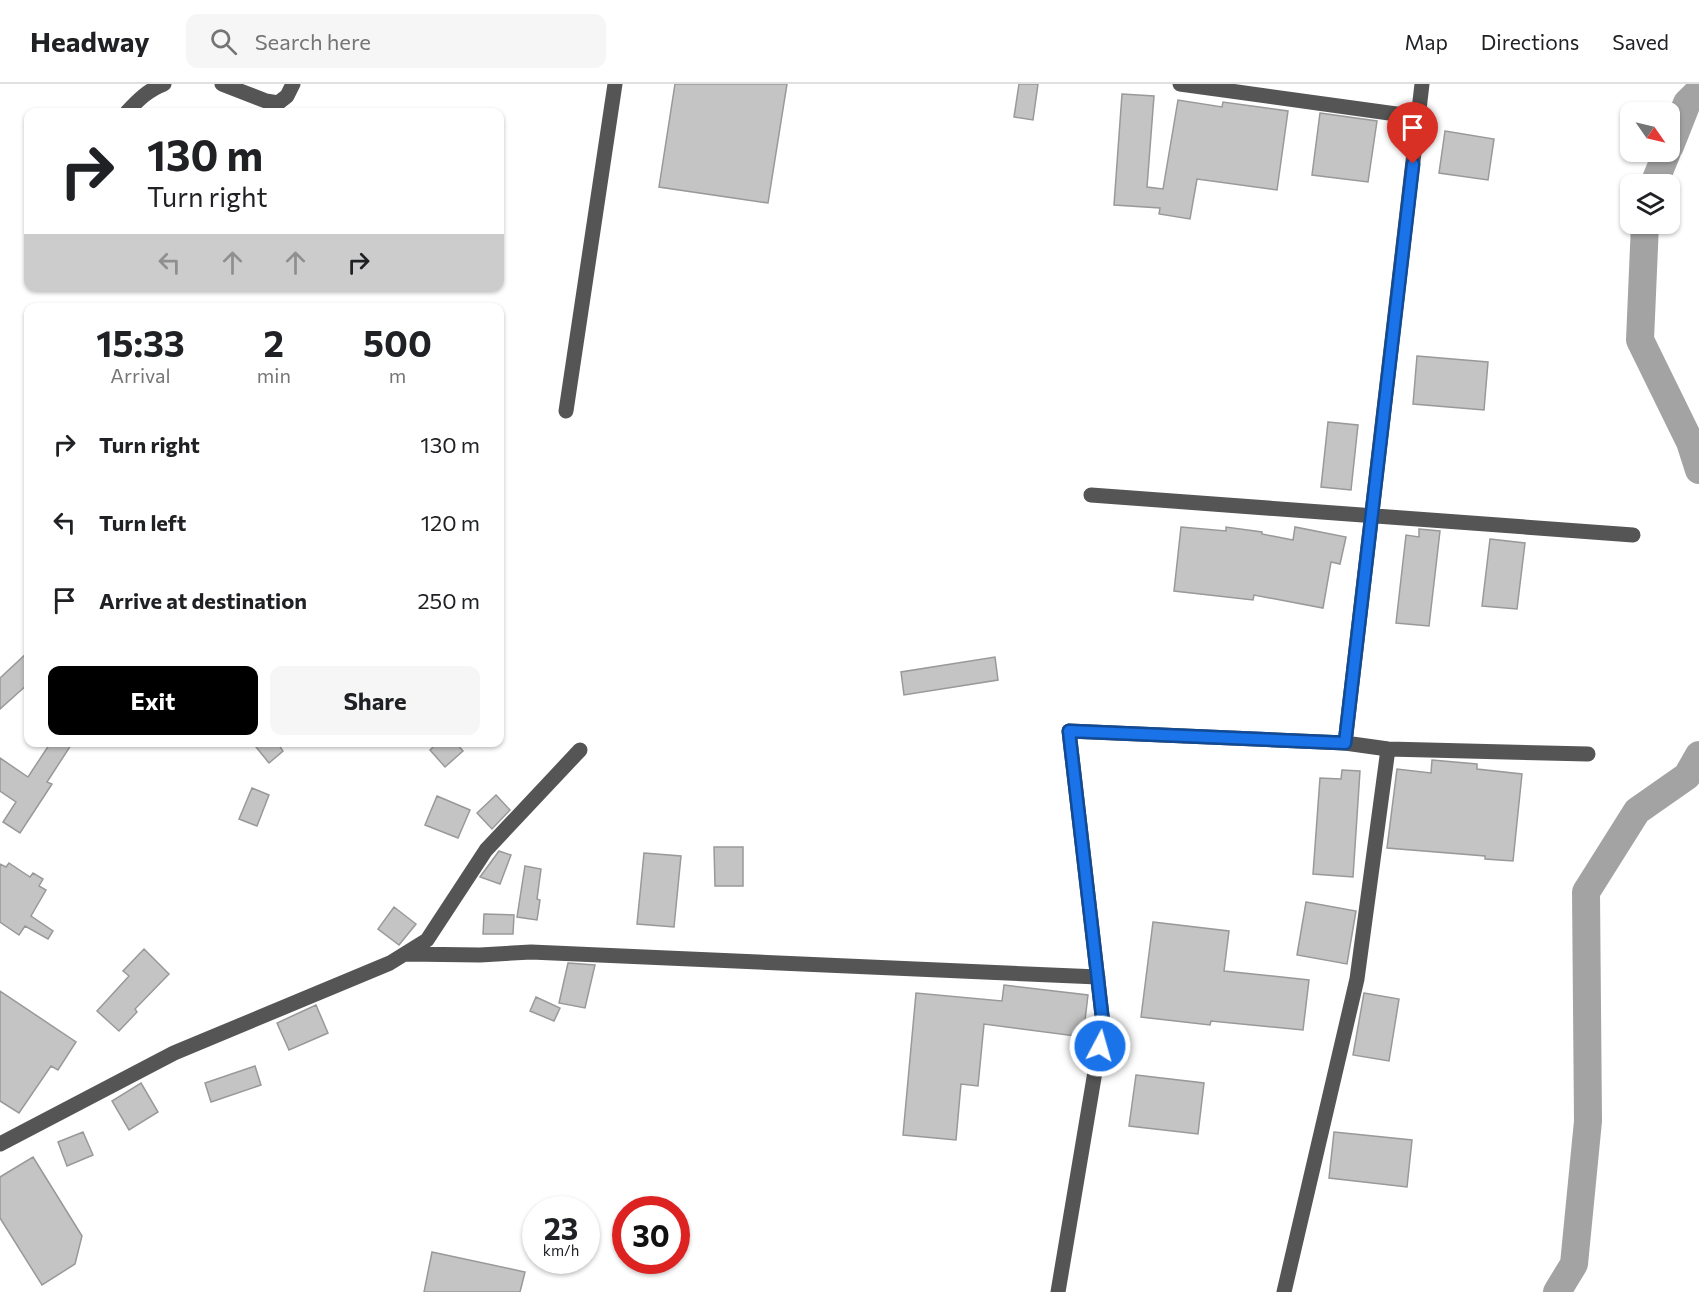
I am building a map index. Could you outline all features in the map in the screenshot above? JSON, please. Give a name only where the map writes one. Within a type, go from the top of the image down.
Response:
[{"type":"street","points":[[131,108],[152,88],[164,84]]},
{"type":"street","points":[[222,84],[266,101],[278,103],[287,96],[293,84]]},
{"type":"street","points":[[566,411],[615,84]]},
{"type":"street","points":[[1180,84],[1418,117]]},
{"type":"street","points":[[1345,743],[1422,84]]},
{"type":"street","points":[[1091,495],[1633,536]]},
{"type":"street","points":[[1058,1292],[1103,1024],[1069,731],[1345,743],[1388,749],[1588,754]]},
{"type":"street","points":[[1284,1292],[1357,979],[1388,749]]},
{"type":"street","points":[[0,1144],[174,1053],[390,963],[427,940],[486,850],[580,750]]},
{"type":"street","points":[[405,954],[513,955],[531,952],[1098,977]]},
{"type":"building","points":[[675,84],[787,84],[768,203],[659,187]]},
{"type":"building","points":[[1019,84],[1038,84],[1033,120],[1014,117]]},
{"type":"building","points":[[1122,94],[1154,96],[1147,187],[1163,189],[1178,100],[1222,107],[1223,102],[1288,111],[1277,190],[1197,179],[1190,219],[1159,214],[1160,208],[1114,205]]},
{"type":"building","points":[[1320,113],[1377,121],[1368,182],[1312,175]]},
{"type":"building","points":[[1445,131],[1494,139],[1488,180],[1439,173]]},
{"type":"building","points":[[1417,356],[1488,362],[1484,410],[1413,404]]},
{"type":"building","points":[[1328,422],[1358,425],[1351,490],[1321,487]]},
{"type":"building","points":[[1181,527],[1226,531],[1226,527],[1262,532],[1262,534],[1293,540],[1295,527],[1346,537],[1340,564],[1331,562],[1323,608],[1254,595],[1253,600],[1174,591]]},
{"type":"building","points":[[1419,529],[1440,531],[1429,626],[1396,623],[1406,535],[1419,537]]},
{"type":"building","points":[[1490,539],[1525,543],[1517,609],[1482,606]]},
{"type":"building","points":[[24,656],[24,688],[0,709],[0,678]]},
{"type":"building","points":[[995,657],[998,680],[904,695],[901,672]]},
{"type":"building","points":[[48,747],[70,747],[47,782],[52,784],[20,833],[3,822],[16,802],[0,791],[0,758],[28,777]]},
{"type":"building","points":[[256,747],[280,747],[283,751],[269,763]]},
{"type":"building","points":[[433,747],[459,747],[463,751],[445,767],[430,750]]},
{"type":"building","points":[[1432,760],[1477,764],[1477,769],[1522,774],[1513,861],[1485,859],[1485,856],[1387,848],[1397,769],[1431,773]]},
{"type":"building","points":[[1342,770],[1360,771],[1353,877],[1313,874],[1320,778],[1341,779]]},
{"type":"building","points":[[252,788],[269,795],[257,826],[239,819]]},
{"type":"building","points":[[496,795],[510,810],[492,829],[477,813]]},
{"type":"building","points":[[437,796],[470,810],[458,838],[425,825]]},
{"type":"building","points":[[714,847],[743,847],[743,886],[715,886]]},
{"type":"building","points":[[499,851],[511,855],[500,884],[480,877]]},
{"type":"building","points":[[644,853],[681,856],[674,927],[637,924]]},
{"type":"building","points":[[9,863],[30,877],[33,873],[43,879],[39,886],[46,890],[31,916],[53,931],[48,939],[25,926],[19,935],[0,922],[0,864],[6,867]]},
{"type":"building","points":[[525,866],[541,869],[537,920],[517,917]]},
{"type":"building","points":[[1306,902],[1356,911],[1347,964],[1297,955]]},
{"type":"building","points":[[394,907],[416,924],[399,945],[378,929]]},
{"type":"building","points":[[484,914],[514,915],[513,934],[483,934]]},
{"type":"building","points":[[1153,922],[1229,931],[1224,971],[1309,980],[1303,1030],[1211,1021],[1210,1025],[1141,1017]]},
{"type":"building","points":[[144,949],[169,974],[135,1009],[137,1012],[119,1031],[97,1011],[129,976],[123,971]]},
{"type":"building","points":[[568,963],[595,965],[585,1008],[559,1003]]},
{"type":"building","points":[[1004,985],[1088,995],[1083,1037],[984,1024],[978,1086],[961,1084],[956,1140],[903,1135],[916,993],[1002,1001]]},
{"type":"building","points":[[0,991],[76,1042],[58,1070],[51,1066],[19,1113],[0,1101]]},
{"type":"building","points":[[1364,993],[1399,999],[1389,1061],[1353,1055]]},
{"type":"building","points":[[536,997],[560,1008],[554,1021],[530,1011]]},
{"type":"building","points":[[316,1005],[328,1033],[289,1050],[277,1023]]},
{"type":"building","points":[[255,1066],[261,1085],[211,1102],[205,1083]]},
{"type":"building","points":[[1136,1075],[1204,1083],[1198,1134],[1129,1126]]},
{"type":"building","points":[[141,1083],[158,1112],[129,1130],[112,1101]]},
{"type":"building","points":[[83,1132],[93,1155],[67,1166],[58,1142]]},
{"type":"building","points":[[1334,1132],[1412,1140],[1407,1187],[1329,1178]]},
{"type":"building","points":[[33,1157],[82,1236],[75,1264],[42,1285],[0,1218],[0,1177]]},
{"type":"building","points":[[432,1252],[522,1271],[522,1274],[524,1274],[520,1292],[424,1292]]},
{"type":"waterway","points":[[1680,121],[1687,103],[1699,91]]},
{"type":"waterway","points":[[1658,174],[1663,162]]},
{"type":"waterway","points":[[1645,234],[1640,340],[1690,442],[1699,470]]},
{"type":"waterway","points":[[1557,1292],[1574,1264],[1588,1121],[1586,892],[1637,811],[1687,776],[1699,755]]},
{"type":"route","points":[[1100,1046],[1103,1024],[1069,731],[1345,743],[1413,164]]}]
